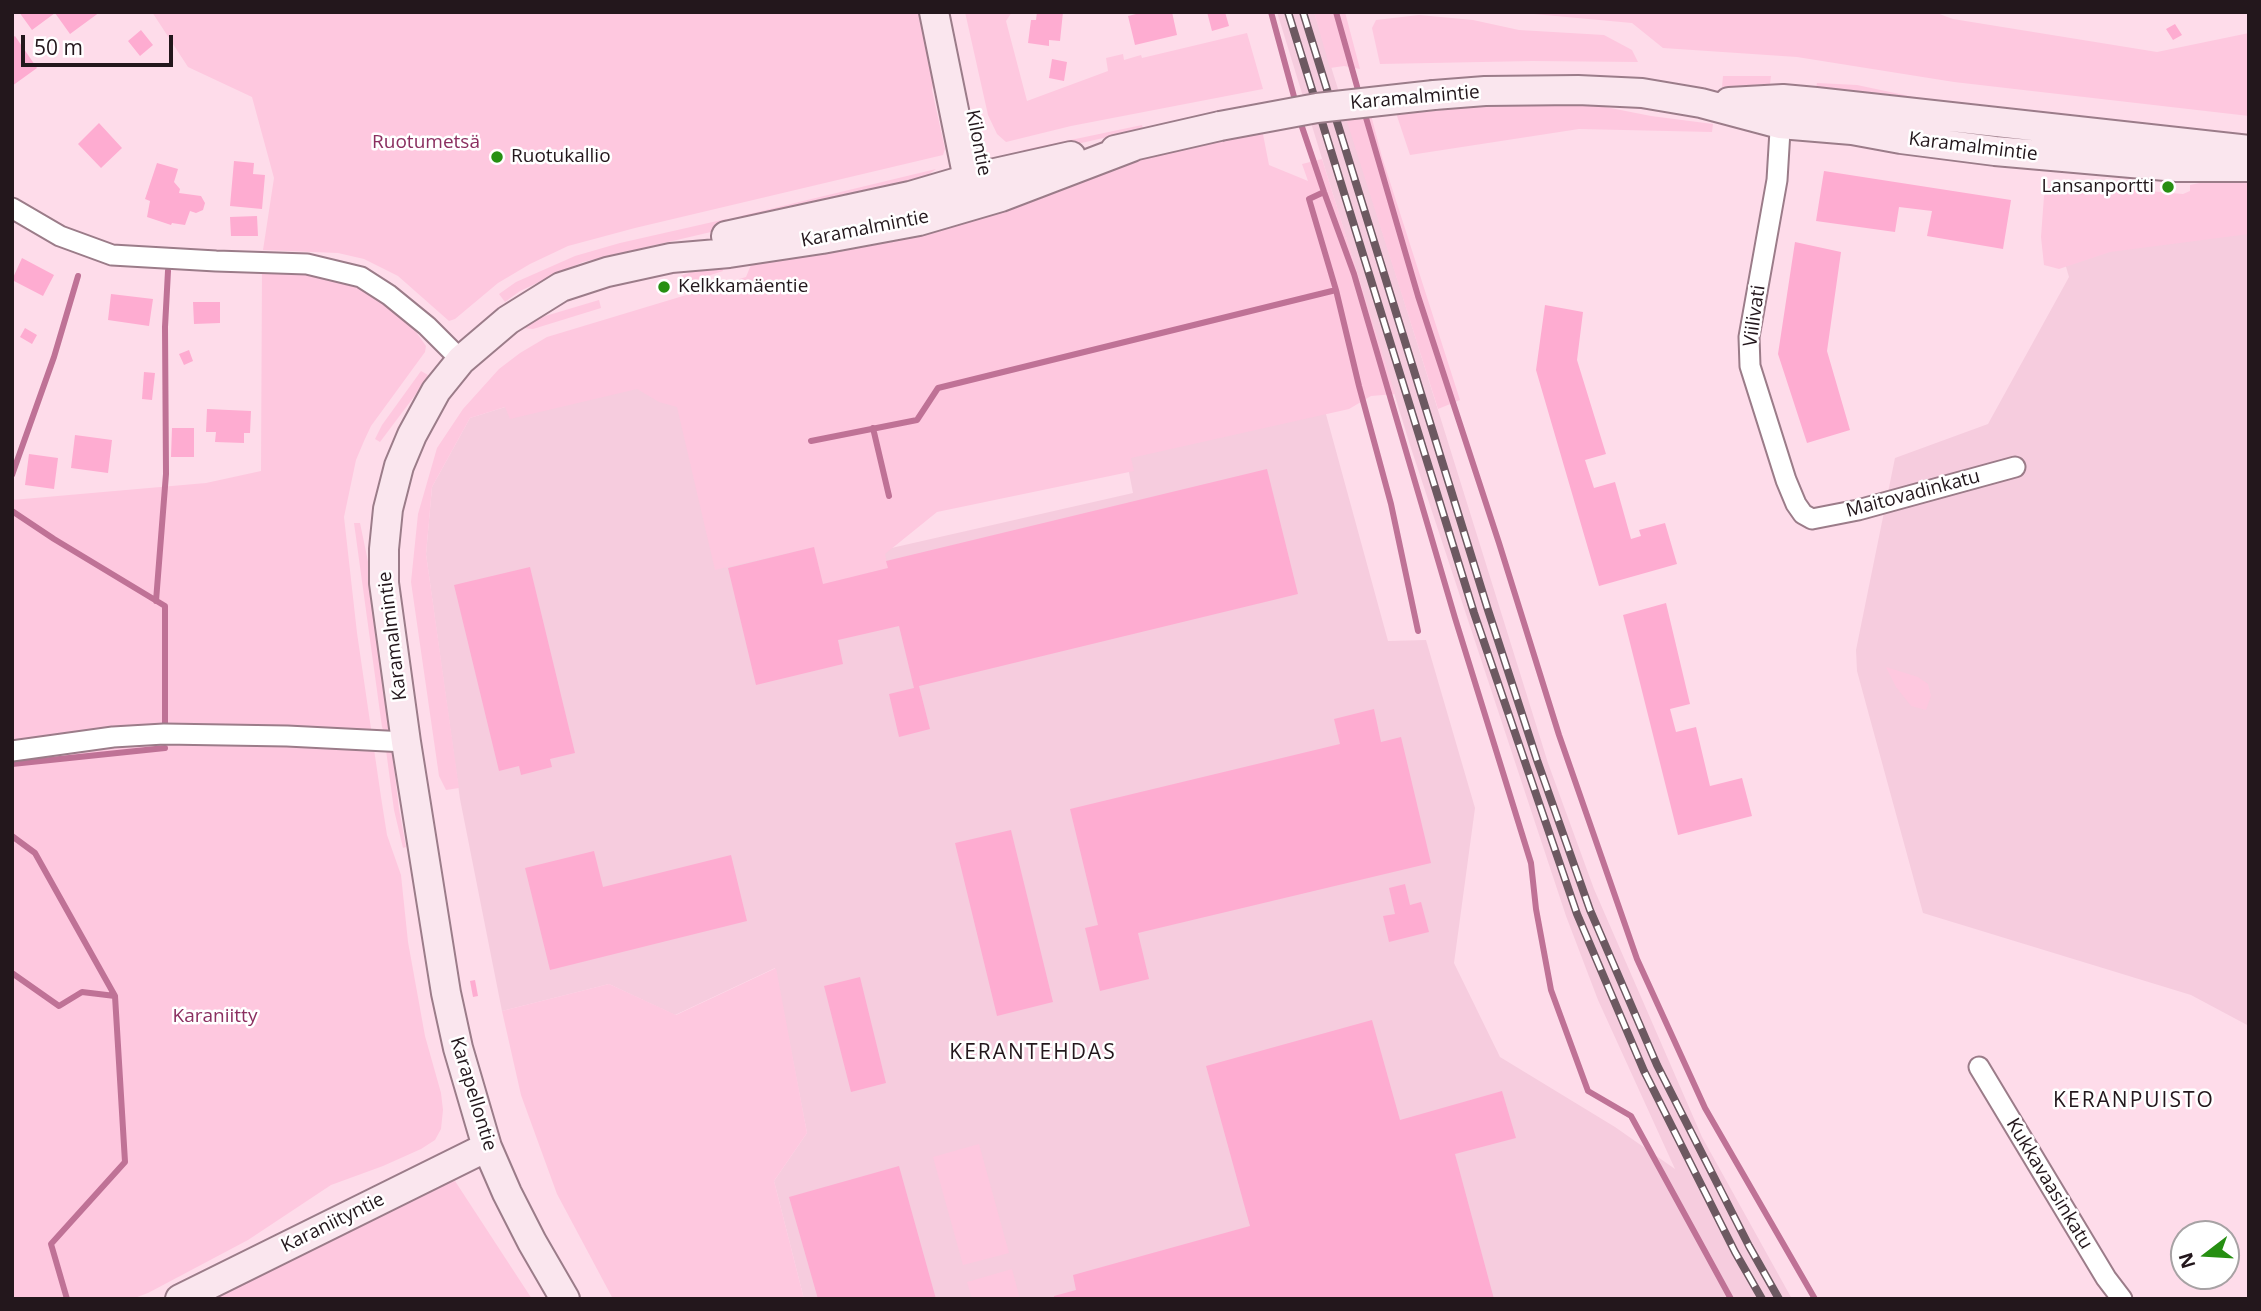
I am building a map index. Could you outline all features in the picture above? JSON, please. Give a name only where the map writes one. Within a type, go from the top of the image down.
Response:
[{"type":"street","name":"Kilontie","points":[[934,12],[980,186]]},
{"type":"street","name":"Kilontie","points":[[950,12],[980,186]]},
{"type":"street","name":"Karamalmintie","points":[[427,874],[384,583],[388,509],[399,466],[436,391],[461,359],[508,320],[561,287],[607,272],[671,258],[729,253],[822,239],[919,220],[980,186],[1220,127],[1317,108],[1433,95],[1578,90],[1643,93],[1781,112],[2249,150]]},
{"type":"street","name":"Karamalmintie","points":[[1781,112],[1901,139],[2020,153],[2177,167],[2249,167]]},
{"type":"street","name":"Viilivati","points":[[1781,112],[1777,180],[1749,337],[1750,366],[1786,480],[1796,504],[1812,519]]},
{"type":"street","points":[[12,208],[61,236],[112,255],[307,264],[361,277],[389,295],[427,326],[461,359]]},
{"type":"street","name":"Maitovadinkatu","points":[[1812,519],[1858,510],[2015,467]]},
{"type":"street","points":[[12,751],[113,737],[164,734],[287,736],[406,743]]},
{"type":"street","name":"Karapellontie","points":[[427,874],[457,1048],[487,1147],[525,1230],[565,1299]]},
{"type":"street","name":"Kukkavaasinkatu","points":[[1979,1068],[2106,1278],[2123,1299]]},
{"type":"street","name":"Karaniityntie","points":[[180,1299],[487,1147]]},
{"type":"shaded area","points":[[1277,12],[1314,12],[1548,763],[1594,889],[1702,1137],[1792,1299],[804,1299],[774,1181],[807,1133],[775,968],[675,1015],[609,984],[502,1011],[460,799],[426,554],[432,487],[470,418],[505,407],[636,383],[681,403],[887,549],[1133,493],[1126,457],[1324,407],[1388,641],[1426,640],[1475,808],[1454,963],[1500,1057],[1615,1127],[1675,1169],[1598,1000],[1566,916],[1410,445]]},
{"type":"shaded area","points":[[2049,208],[2249,210],[2249,1026],[2191,995],[1923,913],[1857,671],[1856,650],[1895,458],[1988,424],[2069,277]]},
{"type":"green space","name":"Ruotumetsä","points":[[152,12],[924,12],[936,71],[932,90],[945,149],[943,155],[568,246],[498,283],[449,321],[398,276],[364,259],[338,253],[263,250],[274,178],[252,97],[188,67]]},
{"type":"green space","points":[[965,12],[1012,12],[1006,21],[1027,101],[1108,71],[1106,58],[1123,54],[1124,60],[1141,55],[1142,58],[1247,33],[1263,89],[1071,126],[1006,142],[997,134],[988,115]]},
{"type":"green space","points":[[1314,12],[1345,12],[1360,69],[1344,66],[1330,68]]},
{"type":"green space","points":[[1512,12],[1934,12],[1953,19],[2157,52],[2249,33],[2249,116],[1954,82],[1797,57],[1663,48],[1632,23]]},
{"type":"green space","points":[[1419,15],[1473,20],[1519,30],[1604,35],[1632,50],[1638,62],[1380,64],[1372,28],[1376,20]]},
{"type":"green space","points":[[1723,76],[1771,76],[1770,84],[1722,87]]},
{"type":"green space","points":[[1817,83],[1857,85],[1988,109],[1816,88]]},
{"type":"green space","points":[[1565,99],[1651,116],[1713,124],[1712,132],[1579,129],[1410,155],[1394,107]]},
{"type":"green space","points":[[1344,112],[1371,115],[1460,400],[1438,409]]},
{"type":"green space","points":[[1261,124],[1269,165],[1308,181],[1302,164],[1322,159],[1395,394],[1371,396],[1349,409],[1131,458],[1134,471],[937,512],[885,554],[888,568],[823,584],[814,547],[715,570],[677,407],[659,402],[637,389],[510,419],[505,407],[470,418],[432,487],[426,554],[459,788],[446,790],[439,776],[411,582],[418,514],[437,448],[463,409],[499,369],[547,337],[746,277],[755,255]]},
{"type":"green space","points":[[1142,125],[1143,129],[1024,156],[1023,150]]},
{"type":"green space","points":[[936,169],[925,177],[900,187],[743,224],[741,216]]},
{"type":"green space","points":[[2236,175],[2249,175],[2249,234],[2110,252],[2059,269],[2044,265],[2041,237],[2044,196],[2056,180],[2100,187],[2183,194],[2190,191],[2190,185]]},
{"type":"green space","points":[[726,219],[728,228],[583,262],[520,291],[505,302],[499,294],[516,282],[575,256]]},
{"type":"green space","points":[[719,261],[723,271],[680,285],[678,277]]},
{"type":"green space","name":"Karaniitty","points":[[262,271],[325,275],[360,287],[416,332],[426,346],[425,352],[371,426],[356,460],[344,517],[357,633],[387,835],[401,875],[408,942],[425,1036],[441,1093],[441,1129],[435,1140],[421,1149],[331,1185],[248,1240],[148,1293],[132,1299],[12,1299],[12,500],[206,483],[261,471]]},
{"type":"green space","points":[[599,300],[601,308],[533,329],[523,328],[542,317]]},
{"type":"green space","points":[[421,371],[428,375],[422,386],[380,442],[375,439],[382,425]]},
{"type":"green space","points":[[354,523],[360,523],[371,576],[390,732],[384,732],[382,727]]},
{"type":"green space","points":[[1886,667],[1918,677],[1928,684],[1931,696],[1926,710],[1911,706],[1896,687]]},
{"type":"green space","points":[[386,750],[392,750],[406,847],[403,848],[394,810]]},
{"type":"green space","points":[[776,968],[807,1133],[774,1181],[804,1299],[613,1299],[557,1194],[521,1095],[502,1011],[609,984],[676,1015]]},
{"type":"green space","points":[[979,1144],[1009,1253],[963,1265],[933,1157]]},
{"type":"green space","points":[[455,1181],[532,1299],[204,1299],[435,1184]]},
{"type":"green space","points":[[1012,1269],[1020,1299],[972,1299],[967,1282]]},
{"type":"building","points":[[19,12],[100,12],[70,34],[55,13],[32,30]]},
{"type":"building","points":[[1037,12],[1063,12],[1060,41],[1049,40],[1049,46],[1028,43],[1031,20],[1036,20]]},
{"type":"building","points":[[1144,12],[1172,12],[1177,35],[1135,45],[1128,16]]},
{"type":"building","points":[[1207,12],[1225,12],[1229,26],[1212,31]]},
{"type":"building","points":[[2175,24],[2182,35],[2173,40],[2166,29]]},
{"type":"building","points":[[141,30],[153,45],[140,56],[128,41]]},
{"type":"building","points":[[15,36],[37,68],[12,86],[12,38]]},
{"type":"building","points":[[1052,59],[1067,62],[1064,81],[1049,78]]},
{"type":"building","points":[[99,123],[122,148],[101,168],[78,144]]},
{"type":"building","points":[[234,161],[254,163],[253,174],[265,175],[262,209],[230,206]]},
{"type":"building","points":[[157,163],[178,169],[174,182],[180,189],[179,193],[201,196],[205,203],[203,210],[196,213],[190,211],[185,225],[171,225],[147,217],[150,201],[145,199]]},
{"type":"building","points":[[1824,171],[2011,200],[2003,249],[1927,236],[1932,211],[1899,207],[1895,232],[1816,221]]},
{"type":"building","points":[[257,216],[258,236],[231,236],[230,217]]},
{"type":"building","points":[[1795,242],[1841,252],[1827,351],[1850,430],[1807,443],[1778,354]]},
{"type":"building","points":[[22,258],[54,275],[43,296],[12,280]]},
{"type":"building","points":[[111,294],[153,299],[149,326],[108,320]]},
{"type":"building","points":[[193,302],[220,302],[220,323],[194,324]]},
{"type":"building","points":[[1545,305],[1583,312],[1577,360],[1606,454],[1585,460],[1594,488],[1615,482],[1631,539],[1641,536],[1639,530],[1665,523],[1677,564],[1599,586],[1536,370]]},
{"type":"building","points":[[25,328],[37,335],[32,344],[20,337]]},
{"type":"building","points":[[189,350],[193,361],[184,365],[179,354]]},
{"type":"building","points":[[144,372],[155,373],[152,400],[142,399]]},
{"type":"building","points":[[207,409],[251,411],[250,433],[244,433],[244,443],[215,442],[216,432],[206,432]]},
{"type":"building","points":[[172,428],[194,428],[194,457],[171,457]]},
{"type":"building","points":[[75,435],[112,440],[108,473],[71,468]]},
{"type":"building","points":[[29,454],[58,458],[54,489],[25,485]]},
{"type":"building","points":[[1267,469],[1298,594],[919,686],[930,729],[899,737],[889,694],[914,688],[899,626],[838,640],[843,664],[756,685],[728,568],[814,547],[823,584],[888,568],[886,561]]},
{"type":"building","points":[[530,567],[575,753],[550,759],[552,767],[521,775],[519,766],[499,771],[454,585]]},
{"type":"building","points":[[1666,603],[1690,704],[1670,709],[1676,732],[1696,727],[1710,786],[1742,778],[1752,816],[1678,835],[1623,615]]},
{"type":"building","points":[[1374,709],[1381,742],[1401,737],[1431,863],[1138,933],[1149,979],[1100,991],[1085,928],[1098,925],[1070,809],[1340,744],[1334,719]]},
{"type":"building","points":[[1011,830],[1053,1002],[997,1016],[955,843]]},
{"type":"building","points":[[594,851],[603,887],[731,855],[747,921],[550,970],[525,868]]},
{"type":"building","points":[[1405,884],[1410,905],[1421,902],[1429,932],[1389,942],[1383,916],[1395,914],[1389,888]]},
{"type":"building","points":[[860,977],[886,1083],[851,1092],[824,986]]},
{"type":"building","points":[[475,980],[478,996],[473,997],[470,981]]},
{"type":"building","points":[[1372,1020],[1400,1120],[1502,1091],[1516,1138],[1455,1154],[1494,1299],[1054,1299],[1054,1296],[1076,1290],[1073,1275],[1250,1226],[1206,1066]]},
{"type":"building","points":[[899,1166],[936,1299],[818,1299],[789,1197]]},
{"type":"waterway","points":[[1271,12],[1296,104]]},
{"type":"waterway","points":[[1336,12],[1360,97]]},
{"type":"waterway","points":[[1364,111],[1418,296],[1559,735],[1637,959],[1705,1108],[1815,1299]]},
{"type":"waterway","points":[[1299,118],[1354,274],[1455,618],[1531,863],[1536,909],[1551,990],[1588,1091],[1631,1116],[1731,1299]]},
{"type":"waterway","points":[[1324,192],[1309,199],[1336,290],[1391,504],[1418,631]]},
{"type":"waterway","points":[[156,601],[166,474],[165,327],[168,271]]},
{"type":"waterway","points":[[12,475],[54,357],[78,276]]},
{"type":"waterway","points":[[811,441],[917,420],[938,388],[1336,290]]},
{"type":"waterway","points":[[873,428],[889,496]]},
{"type":"waterway","points":[[12,511],[165,606],[165,729]]},
{"type":"waterway","points":[[12,764],[165,748]]},
{"type":"waterway","points":[[12,836],[35,853],[115,996]]},
{"type":"waterway","points":[[12,973],[59,1006],[82,992],[115,996],[125,1162],[51,1244],[67,1299]]},
{"type":"railway","points":[[1288,12],[1474,613],[1577,914],[1644,1071],[1735,1252],[1762,1299]]},
{"type":"railway","points":[[1303,12],[1488,610],[1590,910],[1657,1065],[1779,1299]]},
{"type":"place","name":"Ruotukallio","points":[[497,157]]},
{"type":"place","name":"Lansanportti","points":[[2168,187]]},
{"type":"place","name":"Kelkkamäentie","points":[[664,287]]},
{"type":"district","name":"KERANTEHDAS","points":[[1033,1053]]},
{"type":"district","name":"KERANPUISTO","points":[[2134,1101]]}]
